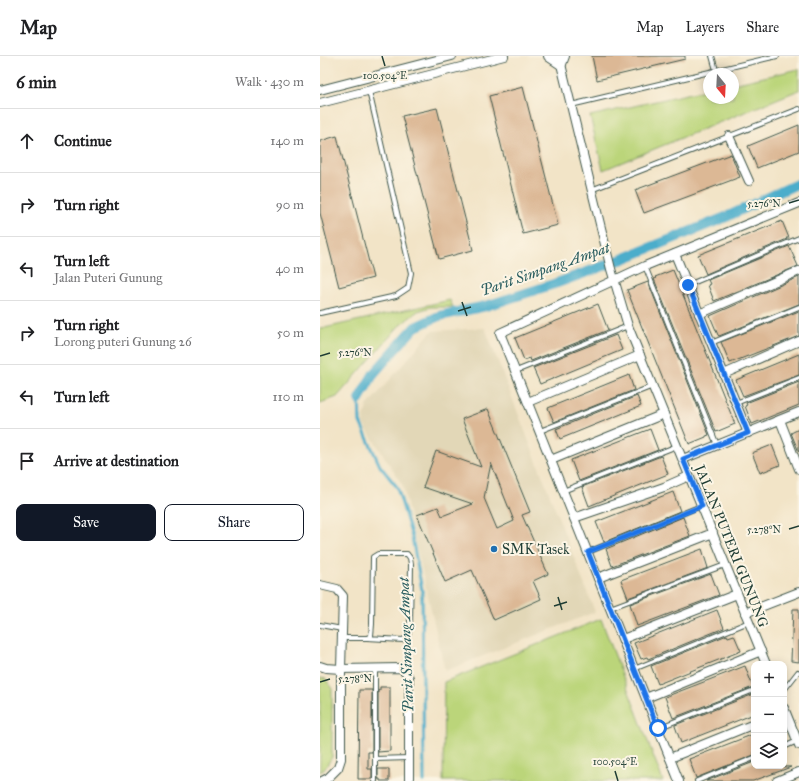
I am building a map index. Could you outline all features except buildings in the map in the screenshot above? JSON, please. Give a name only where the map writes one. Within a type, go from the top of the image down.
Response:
[{"type":"street","points":[[320,90],[452,56]]},
{"type":"street","points":[[320,103],[504,56]]},
{"type":"street","points":[[549,56],[561,59]]},
{"type":"street","name":"JALAN PUTERI GUNUNG","points":[[561,59],[608,259],[628,326],[765,661]]},
{"type":"street","points":[[729,136],[749,180]]},
{"type":"street","points":[[679,781],[500,333],[645,266],[799,203]]},
{"type":"street","points":[[675,254],[748,433]]},
{"type":"street","points":[[699,314],[799,271]]},
{"type":"street","points":[[724,374],[799,341]]},
{"type":"street","points":[[528,402],[640,354]]},
{"type":"street","points":[[683,459],[799,412]]},
{"type":"street","points":[[551,460],[664,414]]},
{"type":"street","points":[[780,420],[799,469]]},
{"type":"street","points":[[574,518],[664,487],[690,476]]},
{"type":"street","points":[[598,578],[713,533]]},
{"type":"street","points":[[320,585],[337,589],[343,596],[341,759],[338,768],[328,778],[322,781]]},
{"type":"street","points":[[745,613],[799,592]]},
{"type":"street","points":[[623,639],[737,594]]},
{"type":"street","points":[[646,698],[761,651]]},
{"type":"street","points":[[320,666],[326,668],[401,668],[406,672],[409,678],[409,781]]},
{"type":"street","points":[[787,717],[798,743]]},
{"type":"street","points":[[670,758],[751,725]]},
{"type":"street","points":[[777,781],[799,772]]},
{"type":"lane","points":[[712,56],[715,68]]},
{"type":"lane","points":[[725,68],[777,56]]},
{"type":"lane","points":[[571,105],[703,73]]},
{"type":"lane","points":[[320,313],[396,296],[408,288],[412,273],[368,90]]},
{"type":"lane","points":[[591,190],[799,109]]},
{"type":"lane","points":[[688,285],[799,238]]},
{"type":"lane","points":[[645,266],[717,445]]},
{"type":"lane","points":[[711,343],[799,307]]},
{"type":"lane","points":[[516,371],[628,326]]},
{"type":"lane","points":[[736,403],[799,378]]},
{"type":"lane","points":[[540,431],[653,386]]},
{"type":"lane","points":[[563,491],[677,446]]},
{"type":"lane","points":[[588,552],[702,506]]},
{"type":"lane","points":[[320,625],[342,634],[367,638],[403,640],[408,636],[410,626],[411,564],[410,558],[407,554],[378,554],[373,557],[372,624],[370,636],[367,638]]},
{"type":"lane","points":[[610,608],[726,564]]},
{"type":"lane","points":[[634,669],[749,622]]},
{"type":"lane","points":[[375,668],[375,781]]},
{"type":"lane","points":[[787,686],[798,672]]},
{"type":"lane","points":[[658,728],[751,691]]},
{"type":"lane","points":[[787,746],[798,743]]},
{"type":"lane","points":[[375,759],[409,758]]},
{"type":"lane","points":[[697,781],[751,759]]},
{"type":"shaded area","name":"SMK Tasek","points":[[485,328],[595,612],[445,671],[403,486],[363,423],[367,406],[432,331]]},
{"type":"green space","points":[[799,69],[799,90],[603,170],[590,116],[703,90],[703,104],[739,104],[739,83]]},
{"type":"green space","points":[[450,300],[453,307],[431,307],[418,311],[399,326],[337,397],[320,403],[320,329]]},
{"type":"green space","points":[[601,619],[663,781],[443,781],[444,682]]},
{"type":"green space","points":[[320,678],[326,679],[332,689],[332,757],[324,770],[320,772]]},
{"type":"waterway","name":"Parit Simpang Ampat","points":[[359,399],[374,373],[415,327],[439,316],[486,306],[557,283],[620,260],[726,217],[799,183]]},
{"type":"waterway","name":"Parit Simpang Ampat","points":[[359,399],[360,422],[380,466],[397,487],[412,537],[422,590],[424,781]]},
{"type":"place","name":"SMK Tasek","points":[[494,549]]},
{"type":"route","points":[[658,728],[588,552],[702,506],[683,459],[748,433],[688,285]]}]
